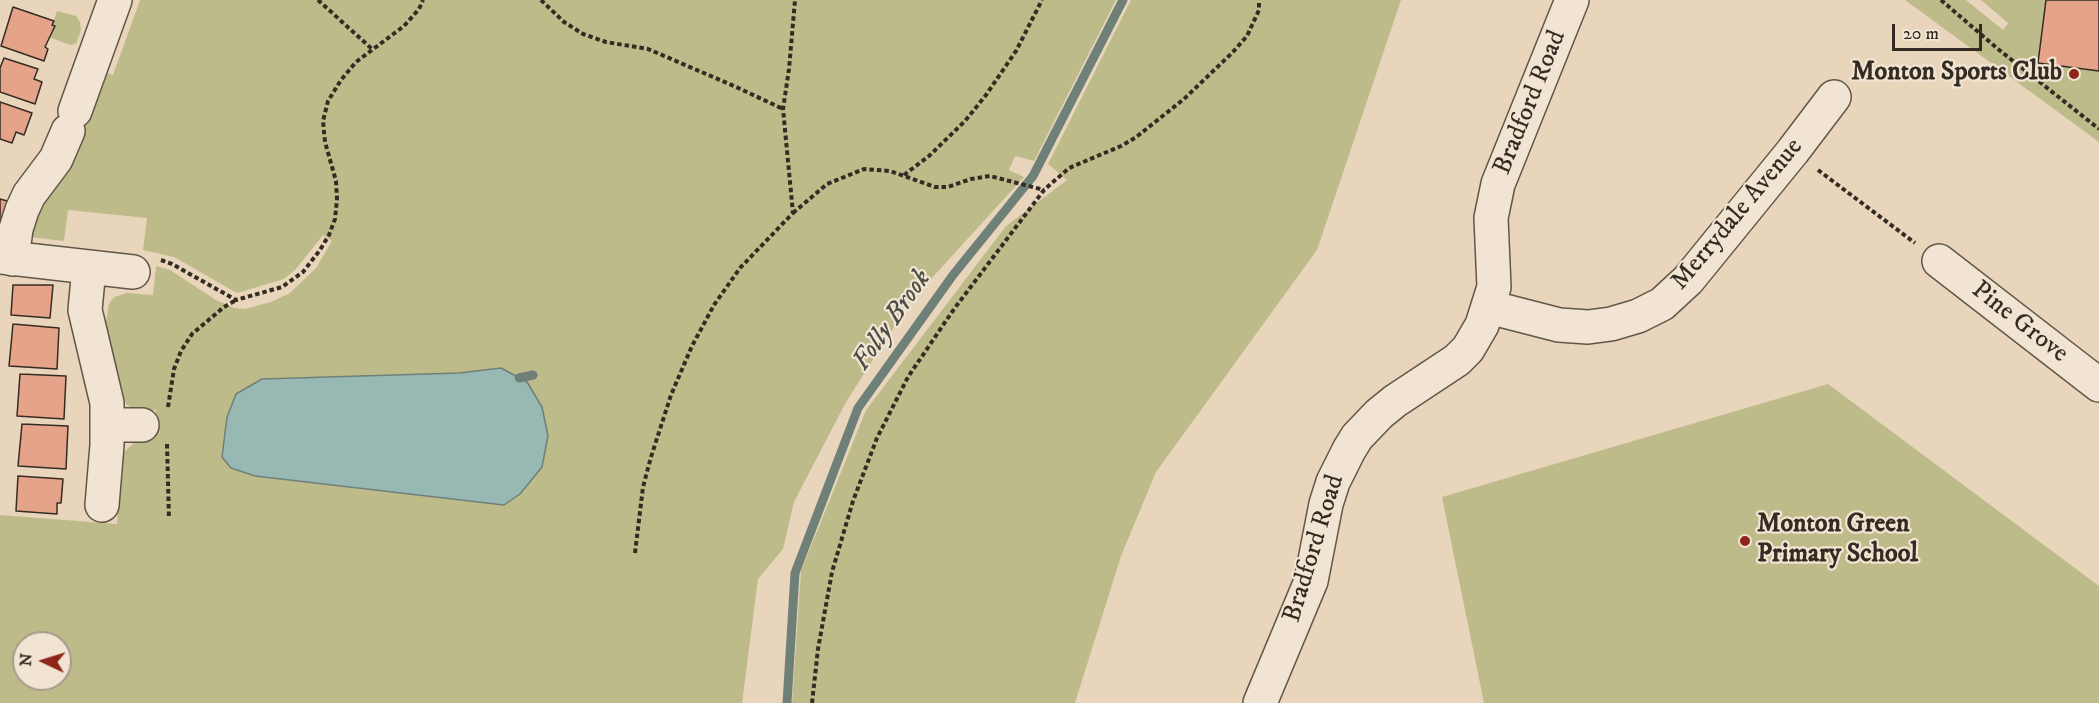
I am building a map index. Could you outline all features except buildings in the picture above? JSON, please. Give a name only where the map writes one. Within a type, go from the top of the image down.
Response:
[{"type":"street","name":"Bradford Road","points":[[1260,703],[1311,581],[1326,504],[1333,482],[1349,450],[1357,437],[1378,414],[1457,360],[1475,338],[1489,307],[1494,287],[1491,218],[1498,184],[1572,0]]},
{"type":"street","points":[[112,1],[56,159],[29,195],[6,258],[133,272]]},
{"type":"street","name":"Merrydale Avenue","points":[[1489,307],[1559,325],[1588,327],[1611,324],[1638,316],[1662,304],[1688,280],[1834,97]]},
{"type":"street","name":"Pine Grove","points":[[1939,261],[2099,384]]},
{"type":"street","points":[[89,268],[86,310],[107,403],[102,505]]},
{"type":"street","points":[[107,425],[159,427]]},
{"type":"path","points":[[318,0],[372,49]]},
{"type":"path","points":[[169,519],[159,427],[181,351],[192,334],[224,307],[236,300],[282,287],[303,272],[314,258],[329,235],[335,219],[338,199],[336,180],[325,141],[323,121],[328,101],[356,62],[404,26],[419,9],[423,0]]},
{"type":"path","points":[[541,0],[564,22],[583,34],[606,42],[648,49],[783,109]]},
{"type":"path","points":[[793,213],[783,109],[792,47],[795,0]]},
{"type":"path","points":[[904,175],[930,156],[965,122],[1016,51],[1042,0]]},
{"type":"path","points":[[812,703],[818,649],[832,572],[853,501],[877,438],[908,377],[954,309],[1044,190],[1069,168],[1136,138],[1184,99],[1247,36],[1259,10],[1259,0]]},
{"type":"path","points":[[1941,0],[1992,44],[2099,129]]},
{"type":"path","points":[[1793,151],[1939,261]]},
{"type":"path","points":[[635,553],[643,487],[648,467],[671,395],[692,346],[702,325],[734,277],[793,213],[827,183],[854,173],[876,169],[904,175],[935,187],[948,188],[971,179],[990,176],[1044,190]]},
{"type":"path","points":[[133,272],[157,259],[172,264],[236,300]]},
{"type":"shaded area","points":[[140,0],[1116,0],[1034,161],[1015,156],[1009,170],[1024,177],[910,302],[846,402],[794,502],[783,549],[758,579],[742,703],[0,703],[0,515],[117,524],[121,458],[135,442],[156,437],[156,410],[134,410],[126,404],[105,328],[109,304],[114,297],[127,293],[153,295],[156,266],[170,270],[216,300],[234,308],[245,309],[271,302],[290,293],[316,268],[332,241],[323,235],[296,269],[284,279],[237,293],[174,257],[143,250],[147,218],[68,210],[64,241],[30,237],[44,201],[70,166],[104,72],[113,75]]},
{"type":"shaded area","points":[[1131,0],[1401,0],[1317,250],[1156,472],[1121,556],[1075,703],[792,703],[801,571],[866,410],[1006,226],[1067,180],[1048,164]]},
{"type":"shaded area","points":[[1905,0],[1966,0],[2003,30],[2008,23],[1981,0],[2099,0],[2099,142]]},
{"type":"shaded area","points":[[57,11],[76,16],[80,22],[81,30],[76,44],[70,45],[49,37],[55,26],[52,25]]},
{"type":"shaded area","name":"Monton Green Primary School","points":[[1828,384],[2099,586],[2099,703],[1484,703],[1442,497]]},
{"type":"water","points":[[501,368],[527,382],[542,407],[548,436],[542,467],[520,494],[504,505],[255,476],[231,468],[222,457],[227,417],[236,394],[262,379],[459,373]]},
{"type":"waterway","name":"Folly Brook","points":[[787,703],[795,573],[858,408],[953,275],[1033,176],[1123,0]]},
{"type":"waterway","points":[[519,378],[533,375]]},
{"type":"place","name":"Monton Sports Club","points":[[2074,74]]},
{"type":"place","name":"Monton Green Primary School","points":[[1745,541]]}]
